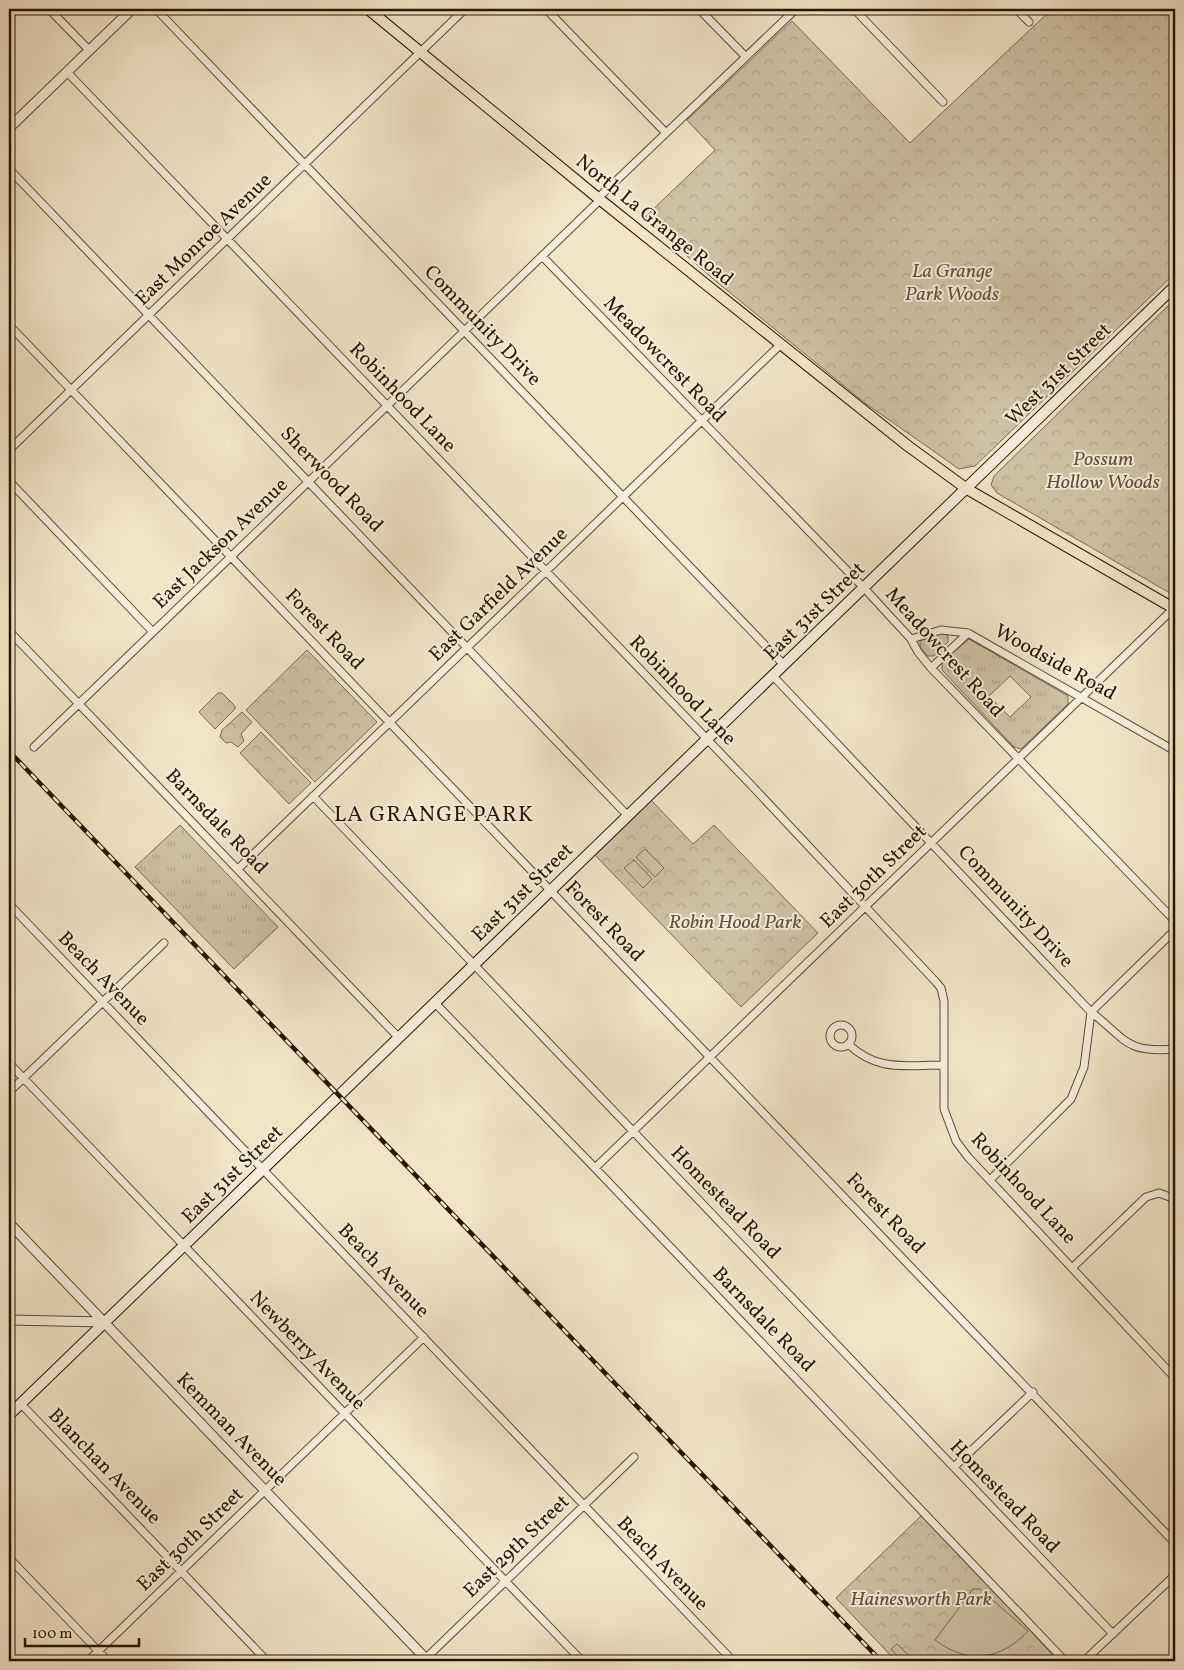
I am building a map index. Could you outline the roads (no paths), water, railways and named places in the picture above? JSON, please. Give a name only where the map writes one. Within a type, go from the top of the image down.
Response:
[{"type":"main road","name":"North La Grange Road","points":[[368,9],[780,345],[967,489]]},
{"type":"main road","name":"West 31st Street","points":[[967,489],[1175,286]]},
{"type":"main road","name":"East 31st Street","points":[[9,1415],[967,489]]},
{"type":"main road","points":[[967,489],[1175,608]]},
{"type":"street","points":[[49,9],[89,50]]},
{"type":"street","points":[[9,128],[132,9]]},
{"type":"street","name":"Community Drive","points":[[156,9],[784,665]]},
{"type":"street","name":"East Monroe Avenue","points":[[9,450],[465,9]]},
{"type":"street","points":[[546,9],[665,132]]},
{"type":"street","points":[[699,9],[745,56]]},
{"type":"street","name":"East Jackson Avenue","points":[[34,747],[542,256],[665,132],[796,9]]},
{"type":"street","points":[[854,9],[943,102]]},
{"type":"street","points":[[1016,9],[1029,22]]},
{"type":"street","name":"Robinhood Lane","points":[[67,72],[707,740],[941,988],[944,1001],[942,1094],[948,1125],[960,1147],[1175,1378]]},
{"type":"street","name":"Sherwood Road","points":[[9,169],[628,816]]},
{"type":"street","name":"Meadowcrest Road","points":[[542,256],[700,422],[864,588],[912,640],[918,652],[931,668],[1175,921]]},
{"type":"street","name":"Forest Road","points":[[9,325],[1033,1392],[1175,1543]]},
{"type":"street","name":"East Garfield Avenue","points":[[239,868],[780,345]]},
{"type":"street","points":[[9,481],[154,632]]},
{"type":"street","name":"East 30th Street","points":[[595,1168],[867,908],[1175,608]]},
{"type":"street","name":"Barnsdale Road","points":[[9,630],[239,868],[399,1038]]},
{"type":"street","name":"Woodside Road","points":[[912,640],[940,630],[968,633],[1084,697],[1175,751]]},
{"type":"street","points":[[931,668],[968,633]]},
{"type":"street","name":"Community Drive","points":[[773,676],[1091,1012],[1131,1046],[1151,1050],[1175,1048]]},
{"type":"street","name":"Homestead Road","points":[[313,796],[635,1131],[1113,1634]]},
{"type":"street","name":"Beach Avenue","points":[[9,904],[733,1661]]},
{"type":"street","points":[[990,1180],[1072,1099],[1084,1067],[1091,1012],[1175,930]]},
{"type":"street","points":[[9,1092],[164,942]]},
{"type":"street","name":"Barnsdale Road","points":[[435,1004],[595,1168],[1065,1661]]},
{"type":"street","points":[[848,1044],[863,1058],[883,1065],[942,1065]]},
{"type":"street","name":"Newberry Avenue","points":[[9,1063],[582,1661]]},
{"type":"street","points":[[1073,1267],[1146,1198],[1159,1193],[1175,1199]]},
{"type":"street","name":"Kemman Avenue","points":[[9,1223],[425,1660]]},
{"type":"street","points":[[9,1320],[104,1322]]},
{"type":"street","name":"East 30th Street","points":[[88,1661],[424,1337]]},
{"type":"street","points":[[954,1467],[1033,1392]]},
{"type":"street","name":"Blanchan Avenue","points":[[21,1404],[267,1661]]},
{"type":"street","name":"East 29th Street","points":[[425,1660],[634,1457]]},
{"type":"street","points":[[9,1558],[108,1661]]},
{"type":"street","points":[[1084,1661],[1175,1575]]},
{"type":"railway","points":[[9,751],[881,1661]]},
{"type":"district","name":"LA GRANGE PARK","points":[[434,815]]},
{"type":"park label","name":"La Grange Park Woods","points":[[952,284]]},
{"type":"park label","name":"Possum Hollow Woods","points":[[1103,472]]},
{"type":"park label","name":"Robin Hood Park","points":[[735,923]]},
{"type":"park label","name":"Hainesworth Park","points":[[921,1600]]}]
